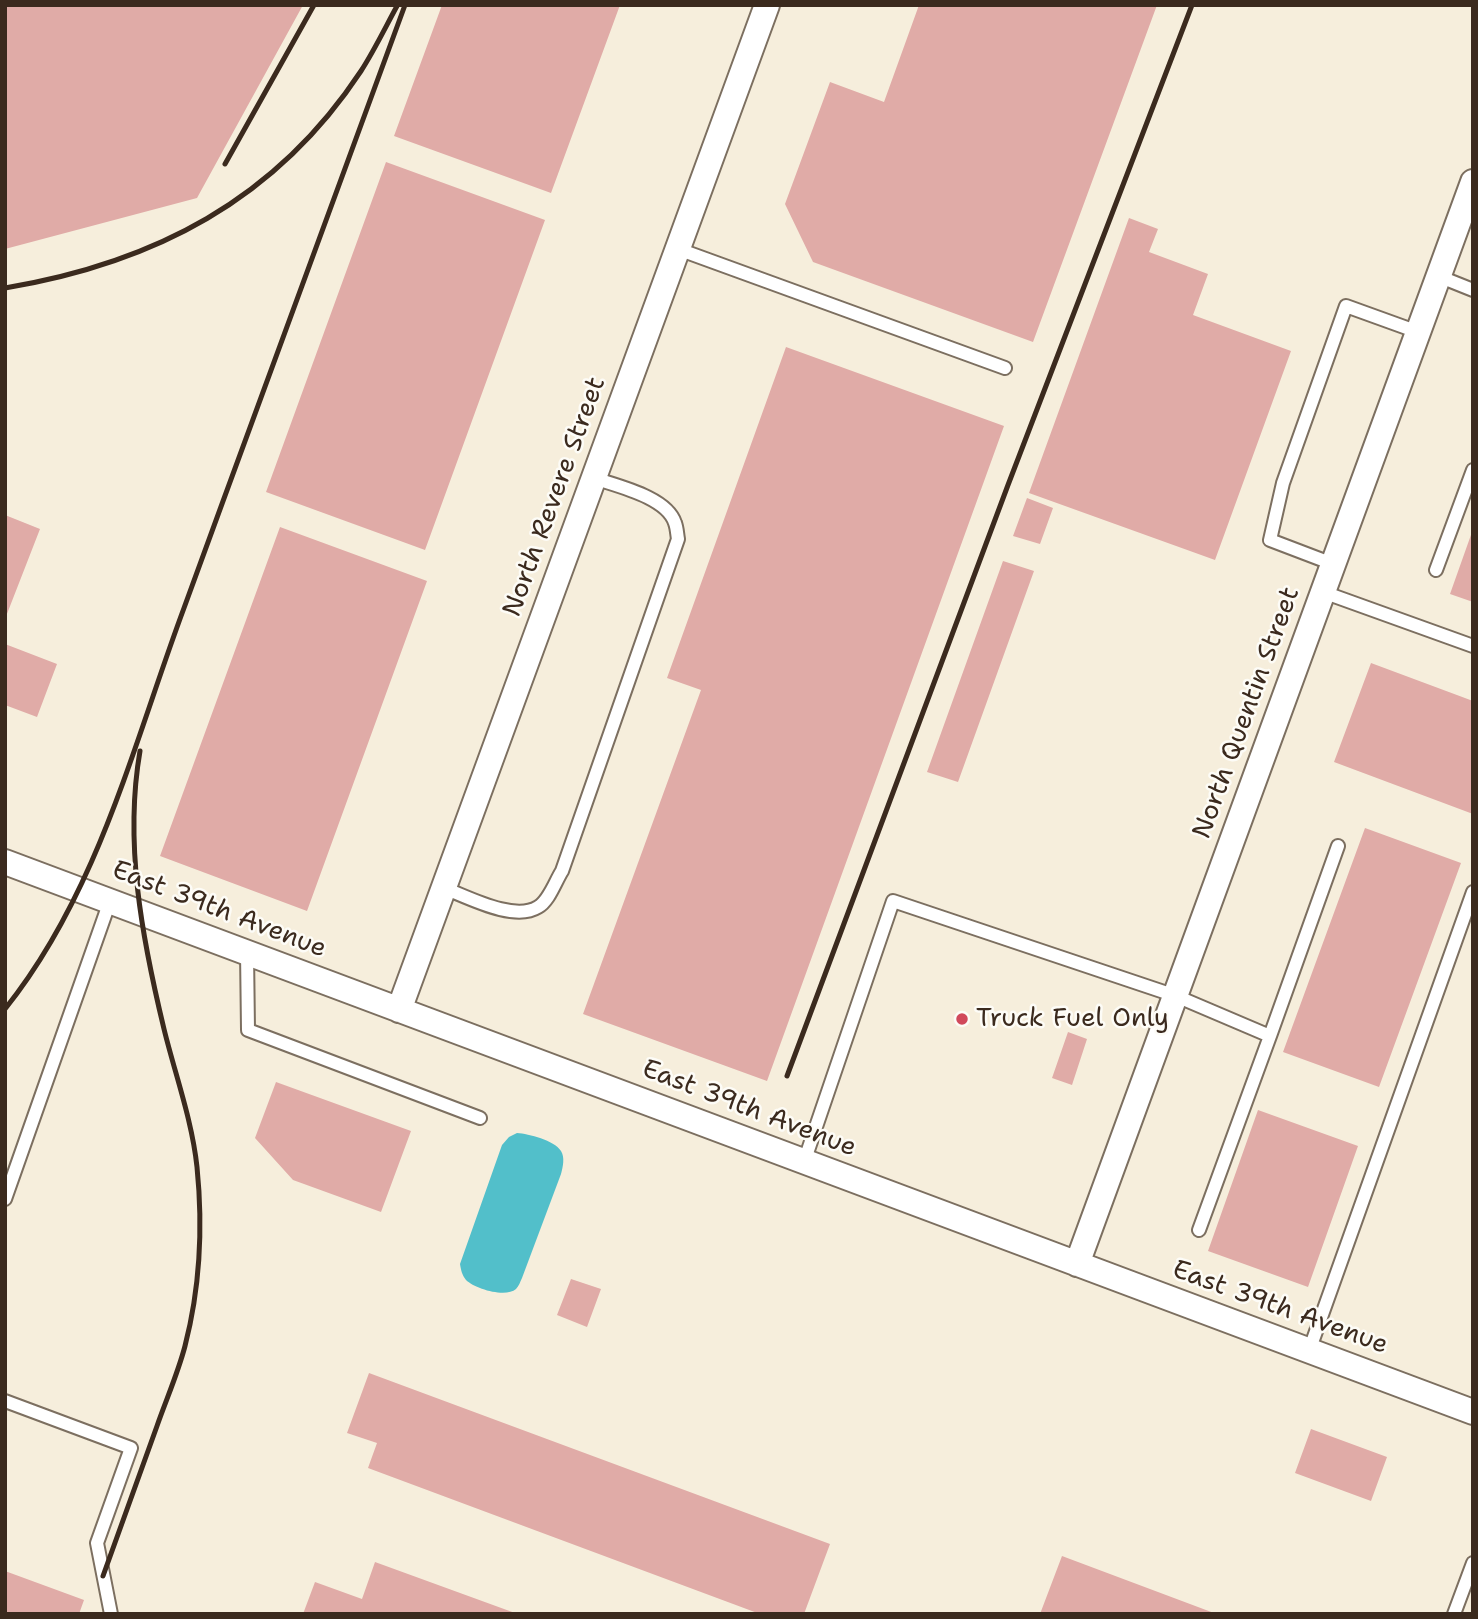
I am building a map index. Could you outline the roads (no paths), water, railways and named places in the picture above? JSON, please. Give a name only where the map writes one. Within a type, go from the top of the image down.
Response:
[{"type":"street","name":"North Revere Street","points":[[399,1010],[766,5]]},
{"type":"street","name":"North Quentin Street","points":[[1077,1264],[1473,181]]},
{"type":"street","name":"East 39th Avenue","points":[[5,862],[1473,1412]]},
{"type":"lane","points":[[678,249],[1005,368]]},
{"type":"lane","points":[[1438,276],[1473,290]]},
{"type":"lane","points":[[1333,564],[1270,540],[1283,483],[1346,306],[1418,332]]},
{"type":"lane","points":[[1436,570],[1473,470]]},
{"type":"lane","points":[[444,888],[509,912],[522,913],[539,907],[562,871],[678,539],[675,520],[663,506],[640,494],[594,478]]},
{"type":"lane","points":[[1323,592],[1473,646]]},
{"type":"lane","points":[[1199,1230],[1338,846]]},
{"type":"lane","points":[[1309,1351],[1473,892]]},
{"type":"lane","points":[[5,1199],[110,901]]},
{"type":"lane","points":[[804,1161],[893,901],[1176,996],[1270,1037]]},
{"type":"lane","points":[[247,952],[248,1030],[480,1118]]},
{"type":"lane","points":[[5,1401],[131,1448],[97,1543],[111,1614]]},
{"type":"lane","points":[[1454,1614],[1473,1563]]},
{"type":"water","points":[[517,1133],[534,1136],[558,1147],[562,1153],[563,1165],[519,1285],[511,1292],[505,1293],[483,1289],[470,1283],[466,1280],[460,1264],[502,1145]]},
{"type":"railway","points":[[225,164],[314,5]]},
{"type":"railway","points":[[5,1009],[37,964],[65,917],[110,816],[405,5]]},
{"type":"railway","points":[[787,1076],[1008,485],[1192,5]]},
{"type":"railway","points":[[5,288],[60,277],[112,262],[161,242],[207,218],[250,190],[290,156],[327,116],[361,71],[397,6]]},
{"type":"railway","points":[[103,1576],[182,1356],[194,1302],[199,1257],[200,1212],[195,1149],[156,995],[138,890],[134,820],[140,751]]},
{"type":"place","name":"Truck Fuel Only","points":[[962,1019]]}]
